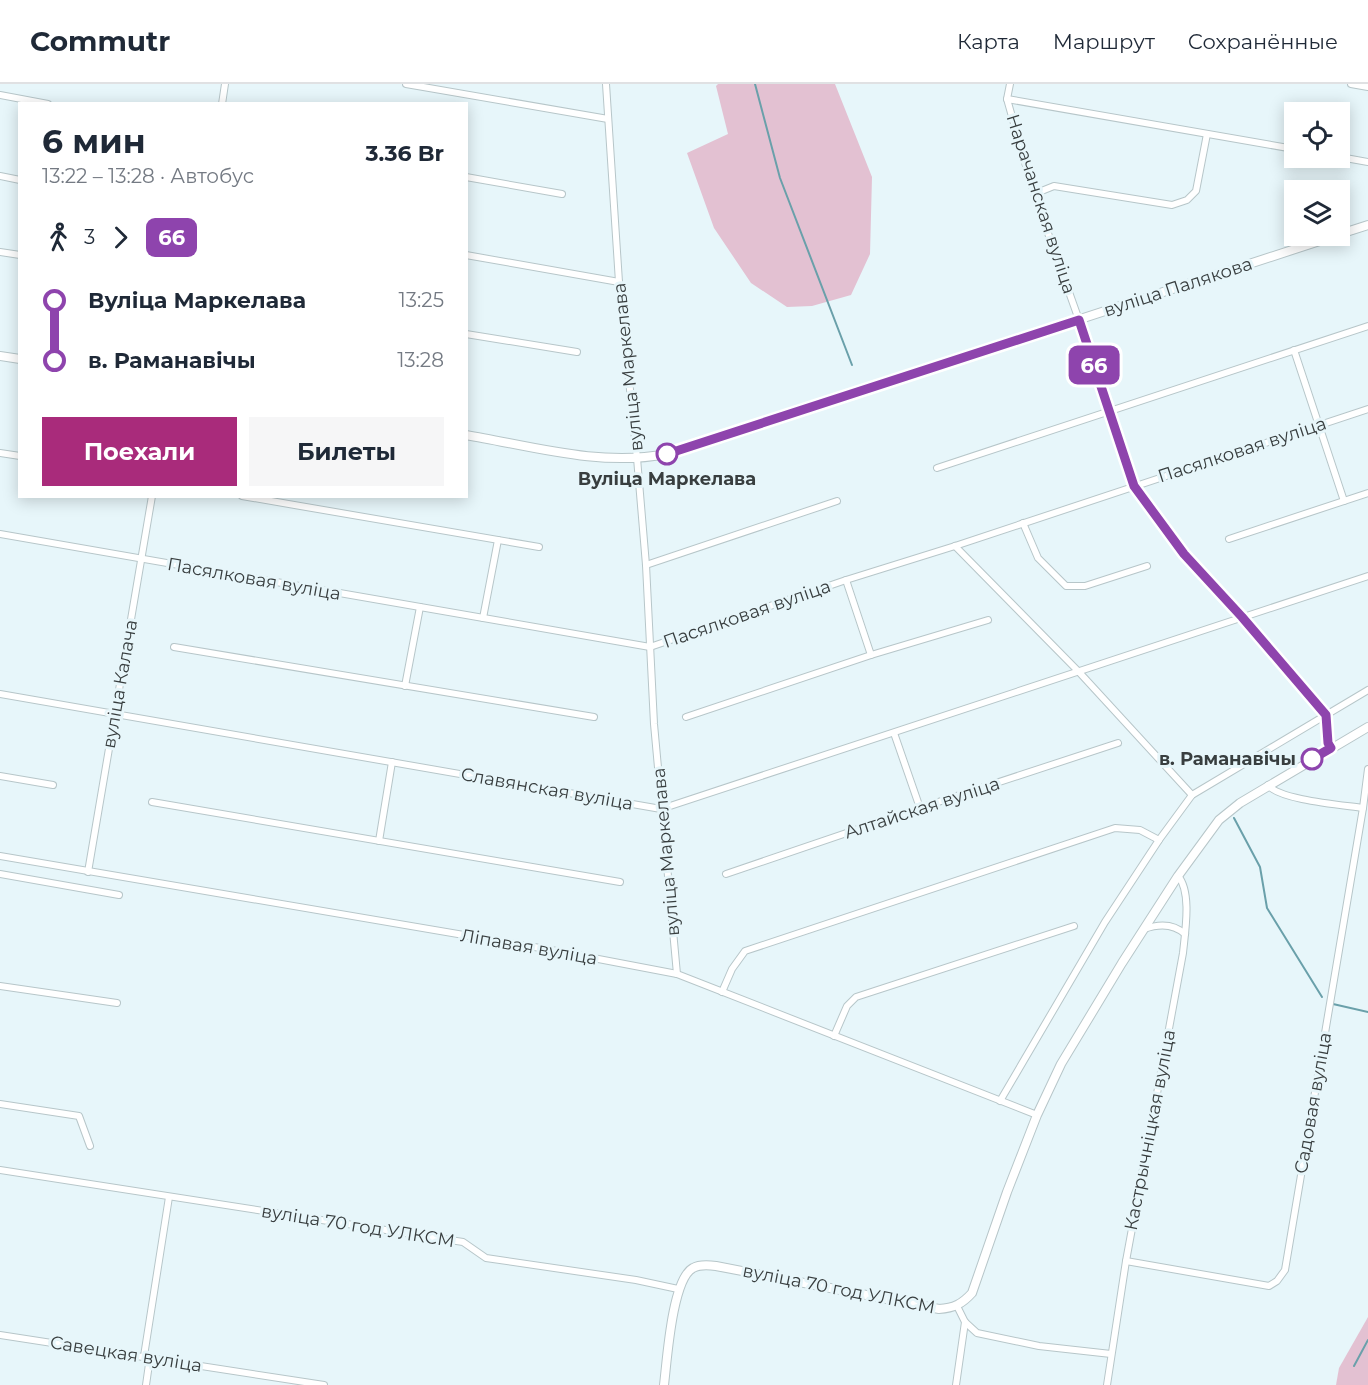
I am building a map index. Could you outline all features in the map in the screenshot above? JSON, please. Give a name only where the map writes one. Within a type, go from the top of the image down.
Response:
[{"type":"street","points":[[222,102],[225,84]]},
{"type":"street","points":[[406,84],[608,119]]},
{"type":"street","name":"вуліца Маркелава","points":[[606,84],[619,282],[638,458],[661,809],[677,974]]},
{"type":"street","name":"Нарачанская вуліца","points":[[1010,84],[1007,99],[1034,194],[1134,486],[1184,554],[1242,617],[1326,715]]},
{"type":"street","points":[[1351,84],[1368,87]]},
{"type":"street","points":[[0,95],[37,102]]},
{"type":"street","points":[[1007,99],[1284,147]]},
{"type":"street","points":[[1034,194],[1054,186],[1172,206],[1181,204],[1196,191],[1207,134]]},
{"type":"street","points":[[1350,159],[1368,162]]},
{"type":"street","points":[[0,176],[18,180]]},
{"type":"street","points":[[468,177],[562,194]]},
{"type":"street","points":[[1350,231],[1368,225]]},
{"type":"street","name":"вуліца Палякова","points":[[468,435],[602,458],[638,458],[685,450],[1305,246]]},
{"type":"street","points":[[0,252],[18,255]]},
{"type":"street","points":[[468,255],[619,282]]},
{"type":"street","points":[[937,468],[1368,326]]},
{"type":"street","points":[[468,334],[577,352]]},
{"type":"street","points":[[1294,350],[1344,501]]},
{"type":"street","points":[[0,356],[18,359]]},
{"type":"street","name":"Пасялковая вуліца","points":[[0,534],[650,648],[846,580],[1368,409]]},
{"type":"street","points":[[0,453],[18,456]]},
{"type":"street","points":[[1229,538],[1368,493]]},
{"type":"street","name":"вуліца Калача","points":[[87,872],[152,498]]},
{"type":"street","points":[[254,498],[538,547]]},
{"type":"street","points":[[646,565],[837,501]]},
{"type":"street","points":[[1023,523],[1038,558],[1066,586],[1085,586],[1147,567]]},
{"type":"street","points":[[483,618],[498,540]]},
{"type":"street","points":[[955,546],[1079,672],[1192,795]]},
{"type":"street","name":"Славянская вуліца","points":[[0,694],[661,809],[1368,576]]},
{"type":"street","points":[[846,580],[871,655]]},
{"type":"street","points":[[405,686],[420,607]]},
{"type":"street","points":[[686,717],[871,655],[988,620]]},
{"type":"street","points":[[174,646],[594,717]]},
{"type":"street","points":[[1000,1101],[1104,922],[1158,840],[1192,795],[1368,690]]},
{"type":"street","points":[[1326,715],[1328,743],[1331,748]]},
{"type":"street","points":[[957,1306],[972,1293],[1007,1192],[1037,1115],[1061,1064],[1178,876],[1219,820],[1240,803],[1368,727]]},
{"type":"street","points":[[894,733],[920,808]]},
{"type":"street","name":"Алтайская вуліца","points":[[726,874],[1118,743]]},
{"type":"street","points":[[379,841],[392,762]]},
{"type":"street","name":"Садовая вуліца","points":[[1126,1261],[1269,1286],[1277,1281],[1285,1270],[1368,769]]},
{"type":"street","points":[[0,776],[53,785]]},
{"type":"street","points":[[1268,785],[1270,789],[1289,796],[1363,808]]},
{"type":"street","points":[[152,802],[620,882]]},
{"type":"street","points":[[722,992],[732,969],[745,951],[1115,828],[1140,830],[1158,840]]},
{"type":"street","name":"Ліпавая вуліца","points":[[0,856],[523,945],[677,974],[1037,1115]]},
{"type":"street","points":[[0,874],[119,895]]},
{"type":"street","name":"Кастрычніцкая вуліца","points":[[1107,1385],[1126,1261],[1181,964],[1186,906],[1183,881],[1178,876]]},
{"type":"street","points":[[1143,930],[1163,925],[1174,927],[1185,934]]},
{"type":"street","points":[[834,1036],[847,1006],[856,998],[1074,926]]},
{"type":"street","points":[[0,986],[117,1003]]},
{"type":"street","points":[[0,1104],[79,1116],[90,1146]]},
{"type":"street","name":"вуліца 70 год УЛКСМ","points":[[0,1170],[463,1242],[486,1258],[636,1280],[678,1290],[686,1273],[693,1267],[716,1266],[939,1309],[957,1306],[965,1322]]},
{"type":"street","points":[[146,1385],[147,1357],[169,1197]]},
{"type":"street","points":[[664,1385],[678,1290]]},
{"type":"street","points":[[965,1322],[977,1333],[1039,1346],[1111,1354]]},
{"type":"street","points":[[956,1385],[965,1322]]},
{"type":"street","name":"Савецкая вуліца","points":[[0,1335],[324,1385]]},
{"type":"shaded area","points":[[718,84],[835,84],[872,177],[870,254],[851,295],[812,306],[787,307],[751,283],[714,228],[687,153],[728,134],[716,86]]},
{"type":"shaded area","points":[[1368,1317],[1368,1385],[1336,1385],[1339,1368]]},
{"type":"waterway","points":[[755,84],[780,178],[852,365]]},
{"type":"waterway","points":[[1234,818],[1260,867],[1267,908],[1322,997]]},
{"type":"waterway","points":[[1333,1004],[1368,1012]]},
{"type":"waterway","points":[[1354,1366],[1368,1340]]},
{"type":"bus line","name":"66","points":[[667,454],[1079,320],[1134,486],[1184,554],[1242,617],[1326,715],[1328,743],[1331,748],[1312,759]]},
{"type":"place","name":"Вуліца Маркелава","points":[[667,454]]},
{"type":"place","name":"в. Раманавічы","points":[[1312,759]]}]
